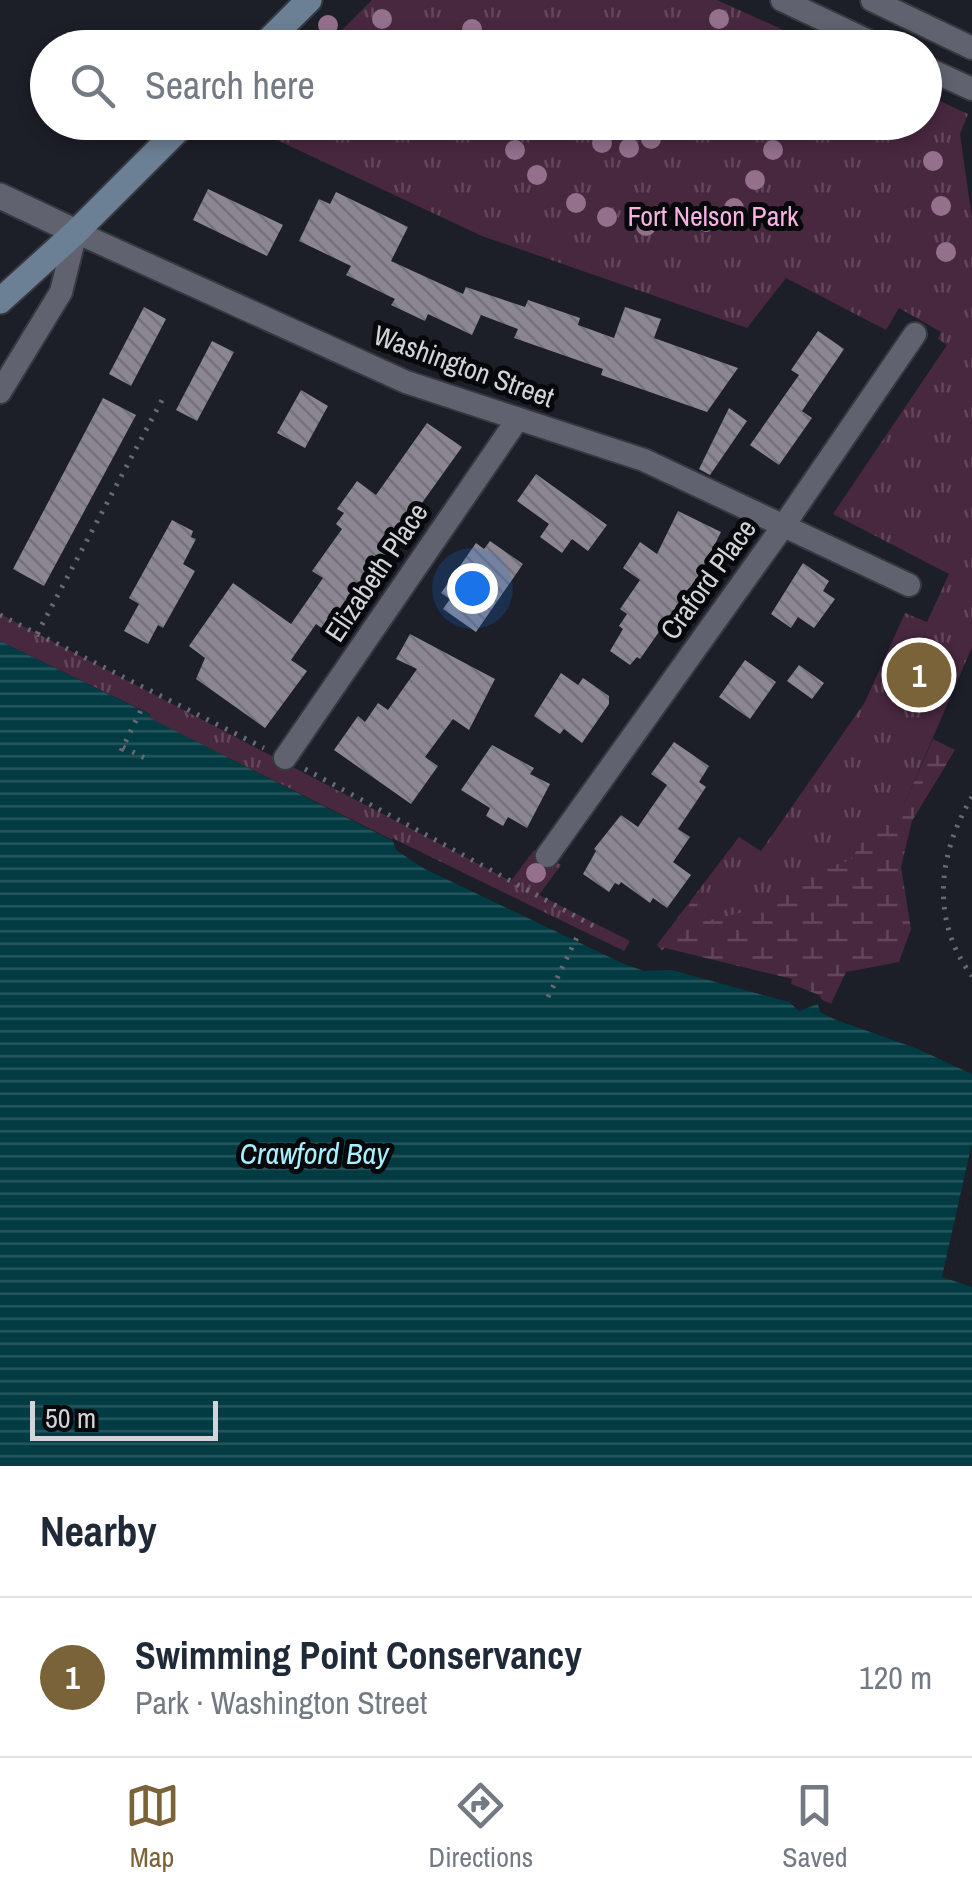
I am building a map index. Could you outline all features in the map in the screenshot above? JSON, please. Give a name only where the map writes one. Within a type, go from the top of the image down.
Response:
[{"type":"main road","points":[[279,30],[309,0]]},
{"type":"main road","points":[[0,302],[168,140]]},
{"type":"street","points":[[782,0],[845,30]]},
{"type":"street","points":[[872,0],[934,30]]},
{"type":"street","points":[[942,34],[972,48]]},
{"type":"street","points":[[942,75],[972,89]]},
{"type":"street","name":"Washington Street","points":[[0,196],[406,382],[644,460],[909,586]]},
{"type":"street","points":[[0,392],[61,292],[76,232]]},
{"type":"street","name":"Craford Place","points":[[547,856],[915,334]]},
{"type":"street","name":"Elizabeth Place","points":[[285,758],[517,420]]},
{"type":"path","points":[[38,634],[162,400]]},
{"type":"path","points":[[141,710],[122,749],[149,760]]},
{"type":"path","points":[[972,797],[946,851],[942,891],[950,937],[972,976]]},
{"type":"path","points":[[548,997],[578,935]]},
{"type":"green space","points":[[372,0],[717,0],[783,30],[342,30]]},
{"type":"green space","name":"Fort Nelson Park","points":[[942,102],[968,114],[960,134],[972,219],[972,647],[818,1004],[657,945],[739,837],[761,851],[865,702],[905,613],[927,622],[949,574],[833,514],[947,345],[938,339],[941,332],[899,308],[886,330],[786,278],[747,328],[482,236],[277,140],[942,140]]},
{"type":"green space","points":[[0,614],[511,881],[534,850],[561,865],[539,895],[630,941],[622,955],[0,641]]},
{"type":"green space","points":[[933,739],[955,750],[912,821],[901,867],[911,929],[899,962],[846,972],[829,1008],[664,953],[657,945],[695,898],[699,899],[697,923],[761,908],[812,872],[851,860],[876,818],[902,809]]},
{"type":"water","name":"Crawford Bay","points":[[0,641],[600,946],[818,1004],[972,1065],[972,1177],[950,1275],[972,1279],[972,1466],[0,1466]]},
{"type":"pier","points":[[392,838],[624,951],[649,959],[665,948],[792,979],[791,984],[819,995],[822,1000],[972,1060],[972,1074],[918,1049],[834,1019],[820,1012],[818,1004],[799,1011],[789,1002],[672,970],[644,971],[622,963],[423,868],[396,850]]},
{"type":"pier","points":[[972,1143],[972,1177],[950,1275],[972,1278],[972,1287],[942,1277]]},
{"type":"building","points":[[208,189],[283,225],[267,256],[193,220]]},
{"type":"building","points":[[336,192],[408,227],[391,261],[463,294],[466,287],[525,307],[528,300],[580,318],[578,325],[614,338],[625,307],[661,319],[654,338],[738,368],[707,412],[601,375],[603,369],[514,338],[518,329],[481,315],[472,335],[428,314],[425,321],[391,305],[395,299],[346,275],[351,266],[299,241],[319,199],[330,204]]},
{"type":"building","points":[[144,307],[166,319],[131,386],[109,374]]},
{"type":"building","points":[[818,331],[844,349],[802,411],[812,418],[779,465],[750,445],[799,375],[791,370]]},
{"type":"building","points":[[212,341],[234,352],[197,421],[176,410]]},
{"type":"building","points":[[301,390],[328,406],[305,448],[277,433]]},
{"type":"building","points":[[103,398],[136,415],[44,586],[13,569]]},
{"type":"building","points":[[729,408],[747,421],[710,475],[699,469]]},
{"type":"building","points":[[427,423],[462,447],[329,633],[316,624],[291,660],[307,671],[265,728],[196,679],[205,658],[189,646],[233,583],[291,624],[323,578],[312,571],[342,529],[336,524],[344,513],[337,509],[357,481],[376,495]]},
{"type":"building","points":[[536,474],[607,525],[588,551],[572,539],[562,553],[540,537],[549,524],[517,501]]},
{"type":"building","points":[[678,511],[721,532],[701,572],[640,659],[637,657],[630,665],[610,651],[627,614],[620,609],[640,580],[623,568],[640,542],[657,554]]},
{"type":"building","points":[[172,520],[193,531],[191,537],[196,539],[183,564],[195,571],[163,628],[158,625],[148,644],[124,631],[139,604],[129,598]]},
{"type":"building","points":[[490,541],[523,564],[476,632],[443,609],[450,599],[441,593],[476,543],[484,549]]},
{"type":"building","points":[[803,563],[829,581],[823,591],[835,599],[814,628],[798,617],[791,628],[771,614]]},
{"type":"building","points":[[410,634],[495,679],[469,730],[453,719],[425,757],[438,766],[411,804],[334,750],[358,716],[365,722],[378,703],[388,710],[417,669],[396,659]]},
{"type":"building","points":[[745,660],[776,682],[750,719],[719,697]]},
{"type":"building","points":[[799,665],[824,683],[812,699],[787,681]]},
{"type":"building","points":[[561,673],[578,685],[583,678],[609,696],[609,704],[582,743],[564,729],[560,734],[534,716]]},
{"type":"building","points":[[674,742],[709,766],[699,782],[706,787],[678,829],[690,837],[673,862],[691,875],[667,908],[653,898],[650,903],[621,882],[615,883],[609,892],[583,874],[594,849],[621,815],[638,827],[667,785],[651,774]]},
{"type":"building","points":[[492,745],[534,768],[530,774],[550,784],[527,828],[508,817],[503,826],[486,816],[490,808],[461,790]]},
{"type":"place","name":"Swimming Point Conservancy","points":[[919,675]]}]
